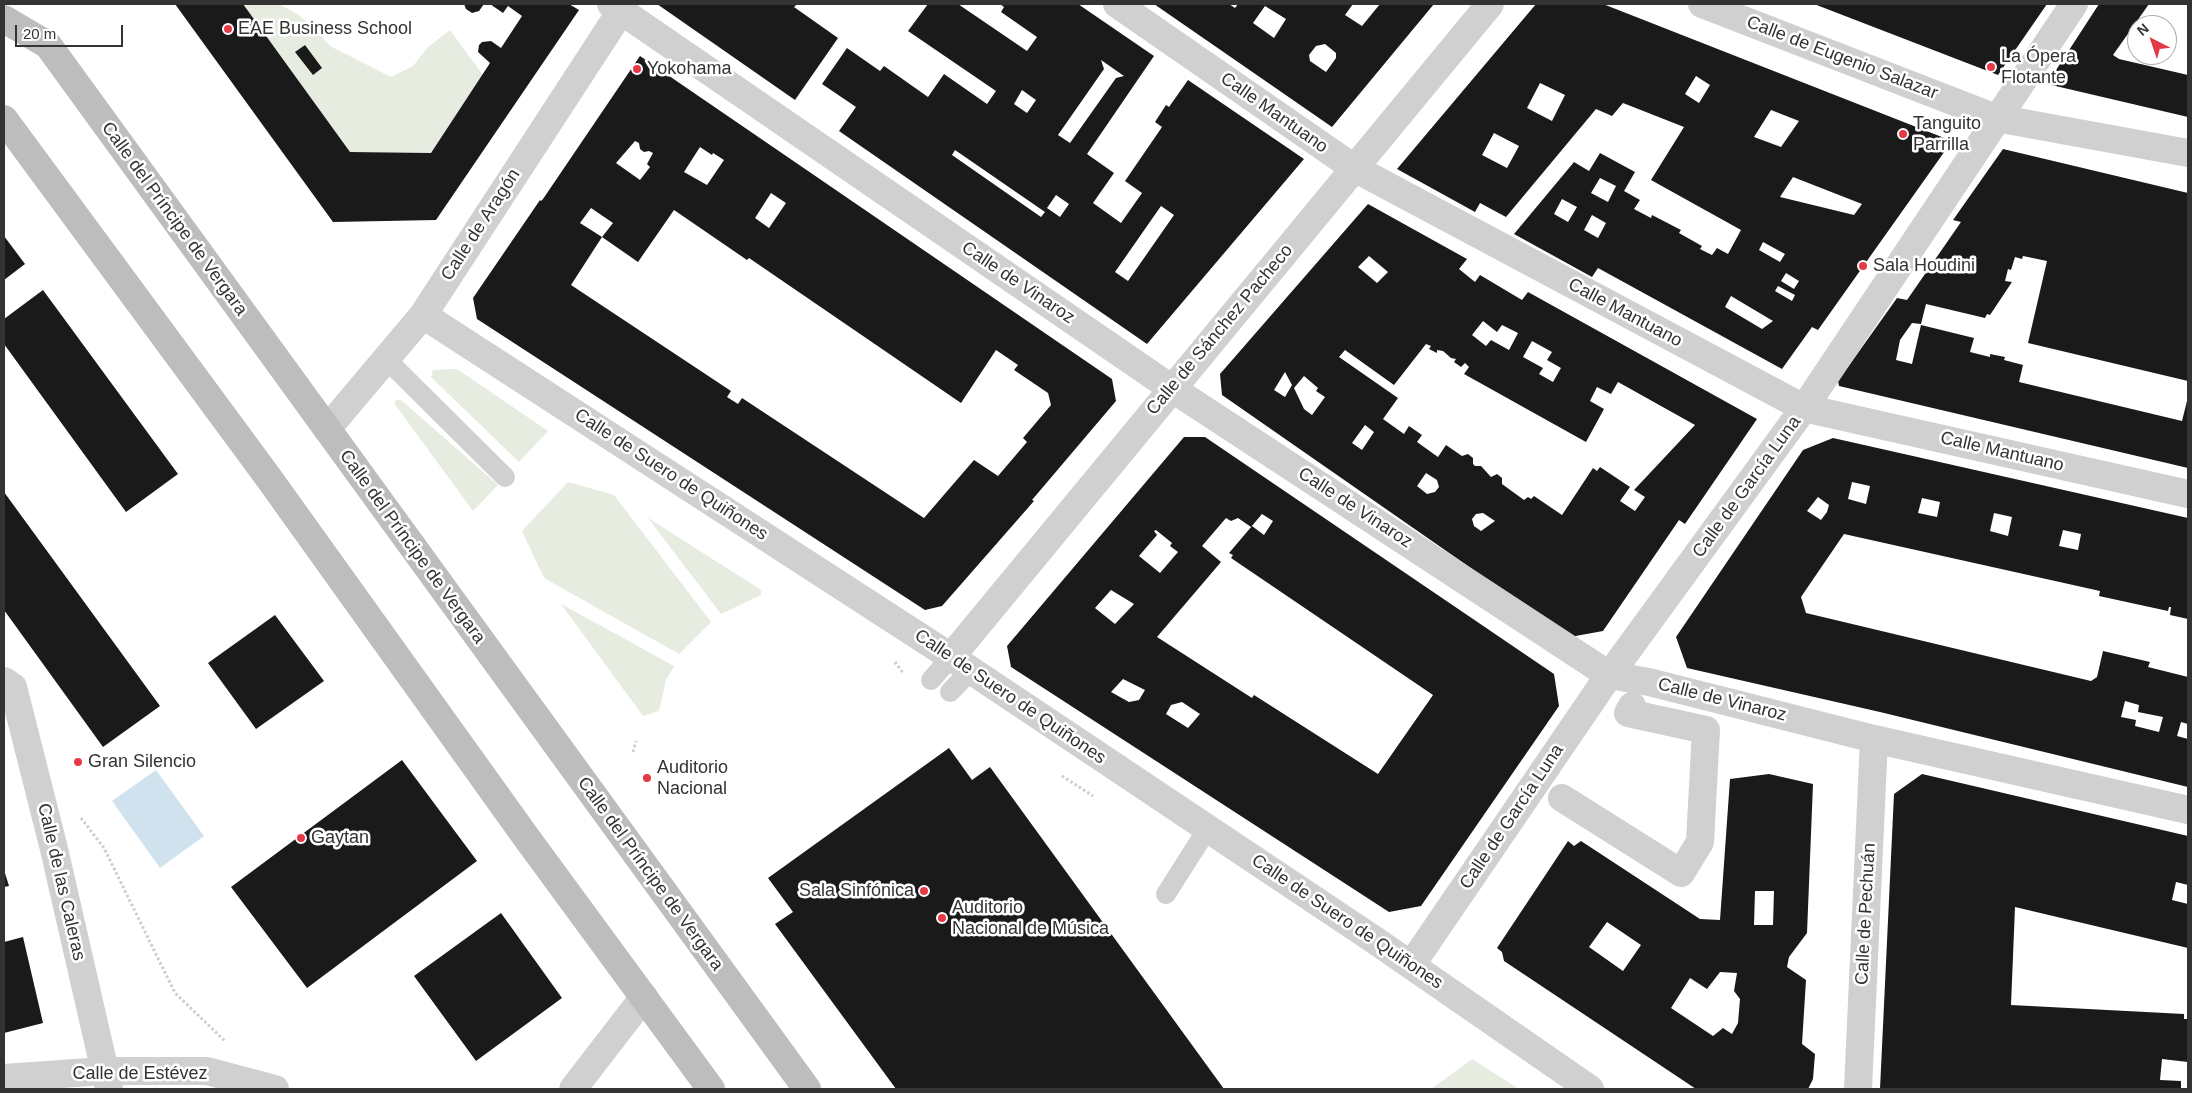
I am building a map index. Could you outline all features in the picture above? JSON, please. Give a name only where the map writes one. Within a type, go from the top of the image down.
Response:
[{"type":"main road","name":"Calle del Príncipe de Vergara","points":[[4,19],[48,45],[807,1089]]},
{"type":"main road","points":[[4,119],[268,477],[711,1089]]},
{"type":"street","name":"Calle Mantuano","points":[[1117,4],[1354,168],[1804,408],[2188,494]]},
{"type":"street","name":"Calle de Sánchez Pacheco","points":[[961,663],[1171,388],[1490,4]]},
{"type":"street","name":"Calle de Eugenio Salazar","points":[[1702,4],[1996,118],[2188,153]]},
{"type":"street","name":"Calle de García Luna","points":[[1412,964],[1609,675],[1804,408],[1996,118],[2074,4]]},
{"type":"street","name":"Calle de Aragón","points":[[327,429],[423,314],[616,7]]},
{"type":"street","name":"Calle de Vinaroz","points":[[616,7],[1171,388],[1609,675],[1649,682],[1874,739],[2188,810]]},
{"type":"street","name":"Calle de Suero de Quiñones","points":[[423,314],[961,663],[1412,964],[1590,1089]]},
{"type":"street","name":"Calle de las Caleras","points":[[4,680],[13,687],[31,753],[107,1080]]},
{"type":"street","points":[[1562,798],[1681,873],[1700,842],[1706,730],[1628,713],[1632,706]]},
{"type":"street","name":"Calle de Pechuán","points":[[1858,1089],[1874,739]]},
{"type":"street","points":[[573,1089],[644,997]]},
{"type":"street","name":"Calle de Estévez","points":[[4,1078],[107,1080],[207,1071],[275,1089]]},
{"type":"lane","points":[[386,359],[505,477]]},
{"type":"lane","points":[[932,680],[961,663]]},
{"type":"lane","points":[[950,692],[961,663]]},
{"type":"lane","points":[[1166,894],[1208,828]]},
{"type":"path","points":[[894,660],[906,678]]},
{"type":"path","points":[[634,752],[636,741]]},
{"type":"path","points":[[1062,776],[1092,796]]},
{"type":"path","points":[[76,812],[104,848],[175,992],[229,1044]]},
{"type":"shaded area","points":[[243,4],[279,4],[297,14],[316,29],[330,46],[391,77],[413,66],[428,47],[450,30],[483,75],[431,153],[350,152]]},
{"type":"shaded area","points":[[457,369],[548,431],[519,462],[431,377],[433,370]]},
{"type":"shaded area","points":[[397,400],[401,400],[498,485],[473,511],[394,403]]},
{"type":"shaded area","points":[[568,482],[614,495],[711,622],[679,654],[544,578],[522,531]]},
{"type":"shaded area","points":[[648,518],[761,590],[761,595],[721,614]]},
{"type":"shaded area","points":[[561,604],[674,666],[666,680],[659,711],[643,716]]},
{"type":"shaded area","points":[[1472,1059],[1519,1089],[1431,1089]]},
{"type":"water","points":[[156,770],[204,836],[160,868],[112,801]]},
{"type":"building","points":[[175,4],[243,4],[350,152],[431,153],[490,63],[478,52],[479,45],[482,42],[491,41],[501,48],[522,16],[508,6],[503,13],[490,4],[569,4],[579,10],[436,220],[333,222]]},
{"type":"building","points":[[464,4],[484,4],[479,11],[472,13],[466,9]]},
{"type":"building","points":[[657,4],[797,4],[794,7],[838,38],[795,100]]},
{"type":"building","points":[[928,4],[958,4],[1027,51],[1037,37],[1001,12],[1004,7],[1000,4],[1078,4],[1154,56],[1087,154],[1114,173],[1093,203],[1121,223],[1142,193],[1125,181],[1162,127],[1155,122],[1166,105],[1169,107],[1188,80],[1304,159],[1147,344],[839,131],[856,107],[822,84],[847,48],[880,71],[884,66],[928,97],[944,74],[987,104],[996,91],[908,31]],"holes":[[[1101,60],[1124,76],[1116,78],[1070,143],[1058,135],[1104,69]],[[1022,90],[1036,100],[1027,113],[1014,104]],[[955,150],[1045,212],[1041,217],[952,155]],[[1056,195],[1069,204],[1060,217],[1047,208]],[[1161,206],[1174,215],[1128,281],[1115,272]]]},
{"type":"building","points":[[1154,4],[1229,4],[1235,8],[1238,4],[1353,4],[1345,15],[1362,26],[1380,4],[1434,4],[1332,127]],"holes":[[[1265,6],[1286,19],[1274,38],[1253,23]],[[1325,44],[1336,53],[1336,58],[1326,72],[1310,61],[1309,55],[1316,46]]]},
{"type":"building","points":[[1536,4],[1603,4],[1952,141],[1818,330],[1812,327],[1782,369],[1598,268],[1592,277],[1514,234],[1574,162],[1589,171],[1600,153],[1635,172],[1624,191],[1640,200],[1634,209],[1651,218],[1652,215],[1681,230],[1679,233],[1702,246],[1700,249],[1712,255],[1717,248],[1728,254],[1741,230],[1651,180],[1684,127],[1623,103],[1612,116],[1596,109],[1506,217],[1480,203],[1475,212],[1397,169]],"holes":[[[1696,76],[1710,85],[1699,103],[1685,94]],[[1540,83],[1565,95],[1552,121],[1527,108]],[[1771,110],[1799,121],[1781,147],[1754,137]],[[1494,133],[1519,146],[1507,168],[1482,155]],[[1793,177],[1862,204],[1854,215],[1780,197]],[[1600,178],[1616,186],[1608,202],[1591,193]],[[1562,199],[1577,207],[1568,222],[1554,214]],[[1592,215],[1606,223],[1598,238],[1584,230]],[[1763,242],[1785,254],[1780,262],[1759,250]],[[1786,273],[1799,281],[1794,289],[1781,281]],[[1778,286],[1795,295],[1792,301],[1775,291]],[[1731,296],[1773,321],[1762,329],[1725,307]]]},
{"type":"building","points":[[1814,4],[2047,4],[1998,75]]},
{"type":"building","points":[[2099,4],[2149,4],[2141,15],[2127,15],[2127,35],[2113,55],[2127,61],[2127,65],[2145,65],[2188,75],[2188,117],[2047,84]]},
{"type":"building","points":[[305,45],[322,68],[313,75],[295,52]]},
{"type":"building","points":[[640,56],[1112,379],[1116,401],[1032,500],[1034,501],[942,606],[925,610],[477,319],[473,298],[540,200],[543,199]],"holes":[[[635,141],[639,143],[640,149],[644,152],[649,151],[653,153],[647,164],[650,167],[640,180],[616,163]],[[700,147],[724,160],[707,185],[684,172]],[[771,193],[786,203],[769,228],[755,218]],[[591,208],[613,223],[602,237],[580,223]],[[674,210],[747,260],[749,258],[961,403],[996,350],[1018,365],[1014,370],[1048,393],[1051,405],[1023,438],[1027,442],[998,476],[974,460],[924,518],[742,398],[738,404],[727,397],[731,391],[571,285],[602,237],[638,262]]]},
{"type":"building","points":[[2003,149],[2188,193],[2188,381],[2028,343],[2047,261],[2023,256],[2022,259],[2015,257],[2011,270],[2008,269],[2005,281],[2012,282],[1990,315],[1987,314],[1985,318],[1926,304],[1921,324],[1912,323],[1900,340],[1896,360],[1912,364],[1921,325],[1974,338],[1970,352],[1990,357],[1990,354],[2005,357],[2004,360],[2023,365],[2019,382],[2182,421],[2188,397],[2188,468],[1839,386],[1838,381],[1897,298],[1907,300],[1961,222],[1953,220]]},
{"type":"building","points":[[1368,204],[1467,259],[1459,269],[1475,282],[1480,275],[1522,300],[1528,292],[1757,419],[1685,524],[1679,520],[1603,631],[1570,637],[1222,395],[1220,374]],"holes":[[[1369,256],[1388,272],[1377,283],[1358,267]],[[1483,321],[1497,332],[1502,325],[1518,333],[1509,350],[1491,340],[1486,346],[1472,335]],[[1532,341],[1552,352],[1547,360],[1561,368],[1553,382],[1539,374],[1543,368],[1523,357]],[[1426,344],[1431,346],[1429,349],[1437,353],[1437,350],[1443,351],[1451,358],[1456,359],[1454,362],[1461,367],[1465,363],[1469,367],[1464,374],[1586,442],[1604,409],[1590,401],[1597,387],[1611,394],[1618,382],[1695,425],[1634,490],[1645,497],[1635,511],[1620,501],[1630,487],[1600,467],[1597,471],[1593,468],[1562,515],[1534,496],[1531,499],[1528,497],[1524,500],[1502,484],[1502,478],[1497,474],[1491,477],[1481,466],[1475,466],[1473,458],[1468,454],[1462,456],[1446,445],[1438,457],[1417,442],[1422,435],[1409,426],[1404,434],[1383,419],[1398,398],[1339,357],[1345,350],[1394,385]],[[1285,372],[1292,385],[1285,397],[1274,390]],[[1304,376],[1318,388],[1316,391],[1325,397],[1312,415],[1304,409],[1294,388]],[[1365,425],[1374,432],[1362,450],[1352,443]],[[1426,473],[1437,480],[1439,487],[1435,492],[1427,494],[1417,486]],[[1483,513],[1495,521],[1481,531],[1474,526],[1472,519],[1476,514]]]},
{"type":"building","points":[[4,236],[25,264],[4,280]]},
{"type":"building","points":[[43,290],[178,474],[126,512],[4,344],[4,319]]},
{"type":"building","points":[[1184,437],[1205,437],[1554,674],[1559,706],[1421,906],[1389,912],[1011,667],[1007,646]],"holes":[[[1262,514],[1273,521],[1264,535],[1252,526],[1229,553],[1233,555],[1231,558],[1433,695],[1378,774],[1254,695],[1252,698],[1157,637],[1221,562],[1202,546],[1226,518],[1231,521],[1238,518],[1251,527]],[[1156,530],[1172,543],[1170,546],[1178,552],[1160,573],[1139,556],[1157,535],[1154,531]],[[1111,590],[1134,604],[1115,624],[1095,608]],[[1123,679],[1145,690],[1139,700],[1129,702],[1111,692]],[[1182,702],[1200,714],[1188,728],[1166,714],[1171,705]]]},
{"type":"building","points":[[1833,438],[2188,518],[2188,619],[2170,615],[2171,607],[2169,607],[2168,611],[2099,596],[2100,591],[1844,534],[1801,597],[1806,613],[2091,681],[2097,677],[2103,651],[2150,662],[2148,667],[2188,677],[2188,724],[2181,722],[2177,736],[2188,739],[2188,787],[1880,712],[1687,668],[1676,637],[1803,450]],"holes":[[[1852,482],[1870,486],[1866,504],[1848,499]],[[1818,497],[1829,505],[1827,512],[1821,520],[1807,511]],[[1922,498],[1940,502],[1937,517],[1918,513]],[[1994,513],[2012,517],[2008,536],[1990,531]],[[2063,530],[2081,534],[2078,550],[2059,546]],[[2125,701],[2139,705],[2138,712],[2163,717],[2159,732],[2135,726],[2136,720],[2121,717]]]},
{"type":"building","points":[[4,492],[160,706],[103,747],[4,610]]},
{"type":"building","points":[[275,615],[324,681],[256,729],[208,663]]},
{"type":"building","name":"Auditorio Nacional de Música","points":[[949,748],[972,780],[990,767],[1224,1089],[896,1089],[775,924],[793,912],[768,878]]},
{"type":"building","points":[[402,760],[477,861],[307,988],[231,887]]},
{"type":"building","points":[[1769,774],[1813,784],[1807,933],[1789,957],[1787,967],[1806,980],[1802,1044],[1815,1054],[1813,1079],[1808,1089],[1696,1089],[1504,961],[1502,952],[1497,948],[1568,841],[1574,846],[1581,841],[1700,919],[1720,920],[1730,779]],"holes":[[[1755,891],[1774,891],[1773,925],[1754,925]],[[1607,922],[1641,945],[1623,971],[1589,947]],[[1720,972],[1737,973],[1734,991],[1740,999],[1738,1023],[1732,1034],[1723,1028],[1713,1036],[1671,1008],[1690,978],[1707,989]]]},
{"type":"building","points":[[1922,774],[2188,836],[2188,885],[2176,882],[2172,900],[2188,904],[2188,948],[2015,907],[2011,1005],[2184,1014],[2184,1019],[2188,1019],[2188,1062],[2162,1059],[2160,1080],[2181,1081],[2181,1089],[1880,1089],[1894,794]]},
{"type":"building","points":[[4,870],[9,886],[4,887]]},
{"type":"building","points":[[501,913],[562,998],[476,1061],[414,976]]},
{"type":"building","points":[[23,937],[43,1023],[4,1033],[4,942]]},
{"type":"place","name":"EAE Business School","points":[[228,29]]},
{"type":"place","name":"La Ópera Flotante","points":[[1991,67]]},
{"type":"place","name":"Yokohama","points":[[637,69]]},
{"type":"place","name":"Tanguito Parrilla","points":[[1903,134]]},
{"type":"place","name":"Sala Houdini","points":[[1863,266]]},
{"type":"place","name":"Gran Silencio","points":[[78,762]]},
{"type":"place","name":"Auditorio Nacional","points":[[647,778]]},
{"type":"place","name":"Gaytan","points":[[301,838]]},
{"type":"place","name":"Sala Sinfónica","points":[[924,891]]},
{"type":"place","name":"Auditorio Nacional de Música","points":[[942,918]]}]
